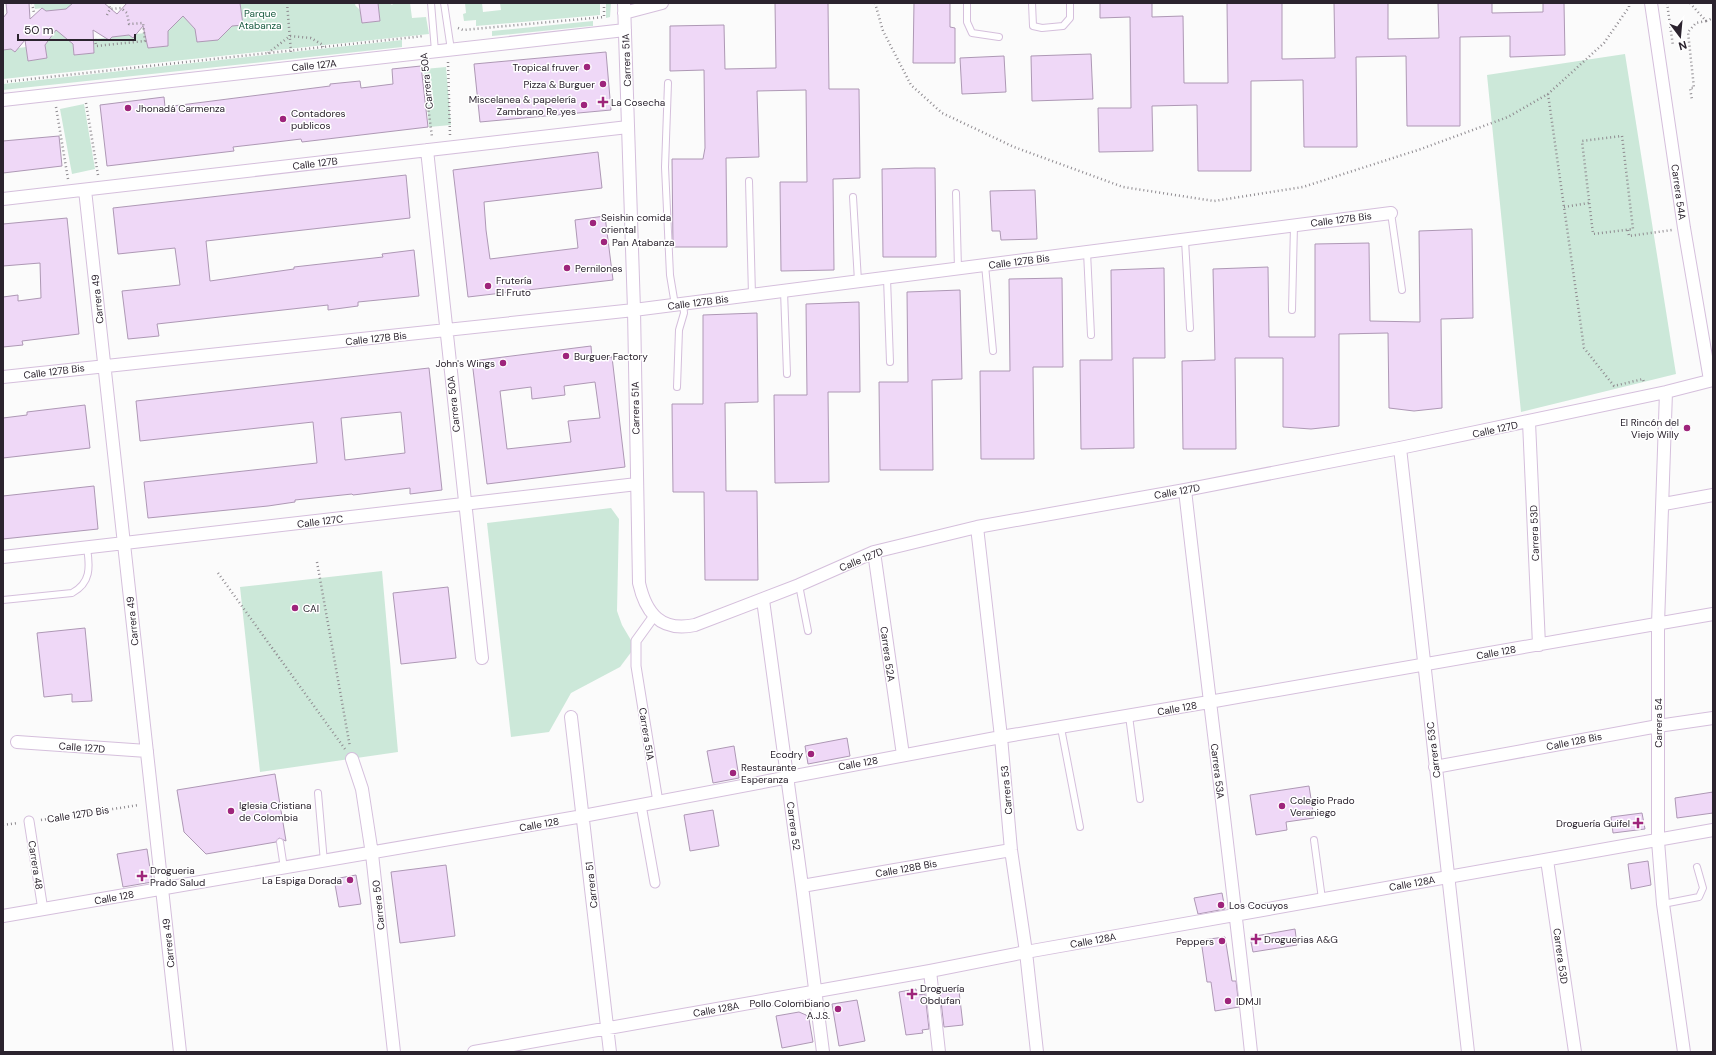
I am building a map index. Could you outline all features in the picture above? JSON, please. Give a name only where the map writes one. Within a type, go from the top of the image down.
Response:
[{"type":"street","points":[[624,8],[662,3]]},
{"type":"street","name":"Carrera 54A","points":[[1651,3],[1684,228],[1712,380]]},
{"type":"street","name":"Carrera 51A","points":[[624,8],[634,310],[639,583],[647,608],[654,616],[636,641],[636,666],[658,802]]},
{"type":"street","name":"Calle 127A","points":[[3,100],[625,30]]},
{"type":"street","name":"Calle 127B","points":[[3,199],[628,127]]},
{"type":"street","name":"Carrera 50A","points":[[430,150],[445,331],[482,658]]},
{"type":"street","name":"Carrera 49","points":[[85,190],[180,1052]]},
{"type":"street","name":"Calle 127B Bis","points":[[3,377],[104,365],[445,331],[634,310],[1392,213]]},
{"type":"street","name":"Calle 127D","points":[[654,616],[669,626],[682,628],[695,625],[800,586],[874,552],[976,527],[1185,490],[1400,448],[1529,422],[1666,392],[1712,380]]},
{"type":"street","name":"Carrera 54","points":[[1666,392],[1664,504],[1658,624],[1658,841],[1662,904],[1684,1052]]},
{"type":"street","name":"Carrera 53D","points":[[1529,422],[1539,645]]},
{"type":"street","name":"Carrera 53C","points":[[1400,448],[1468,1052]]},
{"type":"street","name":"Calle 127C","points":[[3,557],[637,484]]},
{"type":"street","name":"Carrera 53A","points":[[1185,490],[1209,702],[1237,914],[1251,1052]]},
{"type":"street","points":[[1664,504],[1713,496]]},
{"type":"street","name":"Carrera 53","points":[[976,527],[1001,737],[1011,850],[1026,952],[1037,1052]]},
{"type":"street","name":"Carrera 52A","points":[[874,552],[903,755]]},
{"type":"street","name":"Carrera 52","points":[[763,600],[788,776],[823,1052]]},
{"type":"street","name":"Calle 128","points":[[3,916],[372,854],[583,816],[788,776],[1001,737],[1061,728],[1713,614]]},
{"type":"street","name":"Carrera 51","points":[[571,717],[610,1052]]},
{"type":"street","name":"Calle 128 Bis","points":[[1435,767],[1658,726],[1713,718]]},
{"type":"street","name":"Calle 127D","points":[[17,742],[147,751]]},
{"type":"street","name":"Carrera 50","points":[[352,759],[362,789],[372,854],[394,1052]]},
{"type":"street","points":[[641,805],[655,883]]},
{"type":"street","name":"Carrera 48","points":[[29,821],[43,910]]},
{"type":"street","name":"Calle 128A","points":[[474,1052],[498,1050],[607,1028],[930,971],[1026,952],[1449,876],[1658,841],[1713,830]]},
{"type":"street","name":"Calle 128B Bis","points":[[802,886],[1011,850]]},
{"type":"street","name":"Carrera 53D","points":[[1548,860],[1575,1052]]},
{"type":"street","points":[[930,971],[939,1052]]},
{"type":"lane","points":[[429,52],[434,39],[430,3]]},
{"type":"lane","points":[[444,3],[448,37],[453,49]]},
{"type":"lane","points":[[967,3],[968,22],[972,33],[999,37]]},
{"type":"lane","points":[[1032,3],[1032,26],[1042,28],[1063,26],[1070,18],[1070,3]]},
{"type":"lane","points":[[668,83],[665,167],[670,275],[679,304],[684,313],[679,330],[677,387]]},
{"type":"lane","points":[[749,181],[752,295]]},
{"type":"lane","points":[[956,193],[958,269]]},
{"type":"lane","points":[[854,197],[858,281]]},
{"type":"lane","points":[[1392,213],[1402,290]]},
{"type":"lane","points":[[1292,310],[1294,225]]},
{"type":"lane","points":[[1185,240],[1190,328]]},
{"type":"lane","points":[[1087,252],[1091,335]]},
{"type":"lane","points":[[985,265],[993,351]]},
{"type":"lane","points":[[887,278],[890,362]]},
{"type":"lane","points":[[784,291],[787,374]]},
{"type":"lane","points":[[3,600],[72,593],[81,588],[87,580],[89,560],[87,548]]},
{"type":"lane","points":[[800,586],[808,631]]},
{"type":"lane","points":[[1129,716],[1140,799]]},
{"type":"lane","points":[[1061,728],[1080,827]]},
{"type":"lane","points":[[318,793],[324,862]]},
{"type":"lane","points":[[1314,840],[1322,899]]},
{"type":"lane","points":[[280,842],[284,868]]},
{"type":"lane","points":[[1662,904],[1699,897],[1703,888],[1697,867]]},
{"type":"path","points":[[32,3],[34,13]]},
{"type":"path","points":[[107,15],[110,9],[109,3]]},
{"type":"path","points":[[287,3],[293,67]]},
{"type":"path","points":[[448,37],[458,36],[457,28],[465,30],[604,17],[604,3]]},
{"type":"path","points":[[875,3],[883,30],[911,85],[942,113],[1014,147],[1123,187],[1214,201],[1303,187],[1413,151],[1508,116],[1548,94],[1604,43],[1629,3]]},
{"type":"path","points":[[1690,3],[1706,21]]},
{"type":"path","points":[[95,39],[96,46],[145,41],[143,23],[129,24],[127,13],[121,8],[110,9]]},
{"type":"path","points":[[1692,100],[1690,88],[1694,88],[1688,32],[1690,27],[1696,23],[1713,18]]},
{"type":"path","name":"Carrera 50A","points":[[451,148],[448,61],[453,49],[466,39],[465,30]]},
{"type":"path","points":[[267,54],[290,36],[311,38],[323,45],[323,47]]},
{"type":"path","points":[[3,82],[424,36],[428,40],[434,39]]},
{"type":"path","name":"Carrera 50A","points":[[421,37],[429,52],[423,62],[430,150]]},
{"type":"path","points":[[83,73],[84,91],[100,188]]},
{"type":"path","points":[[52,76],[70,192]]},
{"type":"path","points":[[1548,94],[1584,348],[1614,386],[1643,379],[1647,396]]},
{"type":"path","points":[[1622,136],[1633,229],[1628,230],[1593,234],[1582,141],[1622,136]]},
{"type":"path","points":[[1564,207],[1589,203]]},
{"type":"path","points":[[1628,230],[1629,236],[1684,228]]},
{"type":"path","points":[[317,562],[352,759]]},
{"type":"path","points":[[218,573],[352,759]]},
{"type":"path","name":"Calle 127D Bis","points":[[3,825],[153,803]]},
{"type":"green space","points":[[34,3],[81,3],[66,9],[46,11],[42,8],[35,9]]},
{"type":"green space","name":"Parque Atabanza","points":[[240,3],[356,3],[355,5],[360,10],[362,23],[380,21],[378,3],[389,3],[392,5],[394,3],[410,3],[412,18],[426,17],[429,34],[3,79],[3,50],[11,49],[15,52],[18,48],[26,47],[28,61],[47,58],[45,45],[48,41],[45,38],[44,31],[71,28],[74,55],[94,53],[93,39],[105,38],[109,40],[112,37],[129,35],[133,38],[136,34],[145,33],[148,48],[168,46],[167,18],[194,14],[232,26],[243,24]]},
{"type":"green space","points":[[465,3],[482,3],[483,12],[501,10],[500,3],[600,3],[600,15],[476,26],[476,20],[464,21],[463,14],[466,13]]},
{"type":"green space","points":[[606,3],[611,3],[610,17],[606,18]]},
{"type":"green space","points":[[593,21],[593,26],[492,36],[492,31]]},
{"type":"green space","points":[[402,40],[402,47],[3,90],[3,84]]},
{"type":"green space","points":[[1625,54],[1676,374],[1521,412],[1487,75]]},
{"type":"green space","points":[[446,67],[451,125],[429,127],[424,69]]},
{"type":"green space","points":[[84,104],[95,169],[72,174],[60,109]]},
{"type":"green space","points":[[611,508],[619,519],[617,611],[622,625],[635,647],[620,667],[571,693],[549,732],[511,737],[487,523]]},
{"type":"green space","points":[[382,571],[398,752],[260,772],[240,587]]},
{"type":"building","points":[[6,3],[29,3],[30,19],[42,8],[46,11],[66,9],[73,3],[104,3],[117,14],[127,3],[240,3],[243,25],[232,26],[218,40],[197,42],[195,29],[183,16],[168,31],[168,46],[148,48],[143,26],[133,38],[129,35],[112,37],[109,40],[93,30],[94,53],[74,55],[73,44],[56,30],[45,45],[47,58],[28,61],[25,40],[15,52],[11,49],[3,50],[3,18],[7,13]]},
{"type":"building","points":[[359,3],[378,3],[380,21],[362,23]]},
{"type":"building","points":[[775,3],[828,3],[829,89],[859,89],[860,178],[833,179],[834,270],[781,271],[780,182],[807,182],[806,90],[757,91],[759,157],[726,158],[727,247],[673,247],[672,159],[703,159],[705,148],[704,70],[670,71],[670,26],[724,25],[725,69],[776,68]]},
{"type":"building","points":[[914,3],[950,3],[950,27],[955,28],[955,63],[913,63]]},
{"type":"building","points":[[1100,3],[1152,3],[1152,17],[1183,16],[1184,83],[1228,83],[1227,3],[1282,3],[1282,59],[1335,58],[1334,3],[1388,3],[1388,39],[1439,38],[1438,3],[1492,3],[1492,13],[1543,12],[1543,3],[1564,3],[1565,55],[1510,57],[1510,36],[1460,37],[1460,126],[1407,126],[1406,56],[1356,57],[1357,147],[1304,147],[1303,80],[1251,81],[1251,171],[1198,171],[1197,105],[1152,106],[1153,151],[1099,152],[1098,108],[1131,108],[1130,17],[1100,18]]},
{"type":"building","points":[[606,52],[611,110],[480,122],[474,64]]},
{"type":"building","points":[[1091,54],[1093,99],[1032,101],[1031,56]]},
{"type":"building","points":[[1004,56],[1006,92],[962,94],[960,58]]},
{"type":"building","points":[[421,66],[428,127],[302,142],[301,139],[233,147],[234,151],[107,166],[100,105],[164,97],[165,107],[360,81],[361,88],[393,84],[392,69]]},
{"type":"building","points":[[59,136],[62,166],[3,173],[3,141]]},
{"type":"building","points":[[598,152],[602,188],[484,202],[486,230],[490,259],[578,248],[575,220],[605,216],[613,280],[468,297],[453,170]]},
{"type":"building","points":[[935,168],[936,257],[883,257],[882,169]]},
{"type":"building","points":[[406,175],[410,218],[206,241],[210,281],[294,269],[294,267],[383,257],[382,254],[414,250],[419,296],[358,302],[358,306],[328,310],[328,305],[157,324],[159,336],[128,339],[122,291],[180,285],[175,248],[118,254],[113,208]]},
{"type":"building","points":[[1035,190],[1037,239],[1001,240],[1000,231],[992,231],[990,191]]},
{"type":"building","points":[[67,218],[79,334],[22,341],[23,345],[3,347],[3,297],[18,295],[18,301],[41,298],[40,263],[3,266],[3,224]]},
{"type":"building","points":[[1472,229],[1473,318],[1441,319],[1442,408],[1414,411],[1389,408],[1388,333],[1339,334],[1339,426],[1311,429],[1283,427],[1283,358],[1235,358],[1236,449],[1183,449],[1182,361],[1215,360],[1213,269],[1268,267],[1269,337],[1315,337],[1315,244],[1369,243],[1370,321],[1420,322],[1419,231]]},
{"type":"building","points":[[1164,268],[1165,358],[1133,358],[1134,448],[1081,449],[1080,360],[1112,360],[1111,270]]},
{"type":"building","points":[[1062,278],[1063,367],[1033,367],[1034,459],[981,459],[980,371],[1010,371],[1009,279]]},
{"type":"building","points":[[960,290],[962,379],[932,380],[933,470],[880,470],[879,382],[908,382],[907,292]]},
{"type":"building","points":[[859,302],[860,392],[828,392],[829,482],[775,483],[774,395],[807,395],[806,304]]},
{"type":"building","points":[[757,313],[758,402],[725,403],[726,491],[757,491],[758,580],[705,580],[704,492],[673,492],[672,404],[703,404],[703,315]]},
{"type":"building","points":[[591,346],[592,359],[612,357],[625,467],[487,484],[472,361]],"holes":[[[595,382],[600,418],[568,421],[571,442],[507,449],[500,391],[531,387],[532,399],[565,395],[564,386]]]},
{"type":"building","points":[[429,368],[442,490],[410,494],[410,488],[295,500],[295,502],[268,506],[148,518],[144,482],[317,463],[313,422],[140,441],[136,401]],"holes":[[[401,412],[405,453],[345,460],[341,418]]]},
{"type":"building","points":[[85,405],[90,448],[3,458],[3,418],[27,415],[27,412]]},
{"type":"building","points":[[94,486],[98,529],[3,539],[3,496]]},
{"type":"building","points":[[448,587],[456,658],[401,664],[393,593]]},
{"type":"building","points":[[85,628],[92,701],[72,702],[72,694],[44,697],[37,633]]},
{"type":"building","points":[[847,738],[850,756],[808,764],[805,746]]},
{"type":"building","points":[[734,746],[739,778],[713,783],[707,751]]},
{"type":"building","name":"Iglesia Cristiana de Colombia","points":[[275,774],[286,841],[279,838],[276,842],[206,854],[184,832],[177,790]]},
{"type":"building","name":"Colegio Prado Veraniego","points":[[1309,786],[1314,818],[1286,822],[1287,830],[1256,835],[1250,795]]},
{"type":"building","points":[[1713,792],[1713,813],[1677,818],[1675,798]]},
{"type":"building","points":[[713,810],[719,846],[690,851],[684,815]]},
{"type":"building","points":[[1642,813],[1645,829],[1613,833],[1611,817]]},
{"type":"building","points":[[147,849],[152,882],[123,887],[117,854]]},
{"type":"building","points":[[1648,861],[1651,885],[1631,889],[1628,864]]},
{"type":"building","points":[[446,865],[455,936],[400,943],[391,872]]},
{"type":"building","points":[[356,875],[361,904],[339,907],[334,879]]},
{"type":"building","points":[[1222,893],[1225,909],[1198,914],[1194,898]]},
{"type":"building","points":[[1295,929],[1297,945],[1253,952],[1250,937]]},
{"type":"building","points":[[1225,937],[1232,981],[1236,981],[1239,1007],[1215,1011],[1211,982],[1207,982],[1201,940]]},
{"type":"building","points":[[916,989],[917,995],[925,994],[929,1029],[922,1030],[923,1033],[906,1035],[899,992]]},
{"type":"building","points":[[959,991],[963,1025],[944,1027],[940,993]]},
{"type":"building","points":[[857,1000],[865,1041],[839,1046],[832,1004]]},
{"type":"building","points":[[799,1012],[806,1015],[809,1019],[813,1042],[782,1048],[776,1016]]},
{"type":"place","name":"Tropical fruver","points":[[587,67]]},
{"type":"place","name":"Pizza & Burguer","points":[[603,84]]},
{"type":"place","name":"La Cosecha","points":[[603,102]]},
{"type":"place","name":"Miscelanea & papelería Zambrano Re yes","points":[[584,105]]},
{"type":"place","name":"Jhonadá Carmenza","points":[[128,108]]},
{"type":"place","name":"Contadores publicos","points":[[283,119]]},
{"type":"place","name":"Seishin comida oriental","points":[[593,223]]},
{"type":"place","name":"Pan Atabanza","points":[[604,242]]},
{"type":"place","name":"Pernilones","points":[[567,268]]},
{"type":"place","name":"Frutería El Fruto","points":[[488,286]]},
{"type":"place","name":"Burguer Factory","points":[[566,356]]},
{"type":"place","name":"John's Wings","points":[[503,363]]},
{"type":"place","name":"El Rincón del Viejo Willy","points":[[1687,428]]},
{"type":"place","name":"CAI","points":[[295,608]]},
{"type":"place","name":"Ecodry","points":[[811,754]]},
{"type":"place","name":"Restaurante Esperanza","points":[[733,773]]},
{"type":"place","name":"Colegio Prado Veraniego","points":[[1282,806]]},
{"type":"place","name":"Iglesia Cristiana de Colombia","points":[[231,811]]},
{"type":"place","name":"Droguería Guifel","points":[[1638,823]]},
{"type":"place","name":"Drogueria Prado Salud","points":[[142,876]]},
{"type":"place","name":"La Espiga Dorada","points":[[350,880]]},
{"type":"place","name":"Los Cocuyos","points":[[1221,905]]},
{"type":"place","name":"Droguerias A&G","points":[[1256,939]]},
{"type":"place","name":"Peppers","points":[[1222,941]]},
{"type":"place","name":"Droguería Obdufan","points":[[912,994]]},
{"type":"place","name":"IDMJI","points":[[1228,1001]]},
{"type":"place","name":"Pollo Colombiano A.J.S.","points":[[838,1009]]}]
